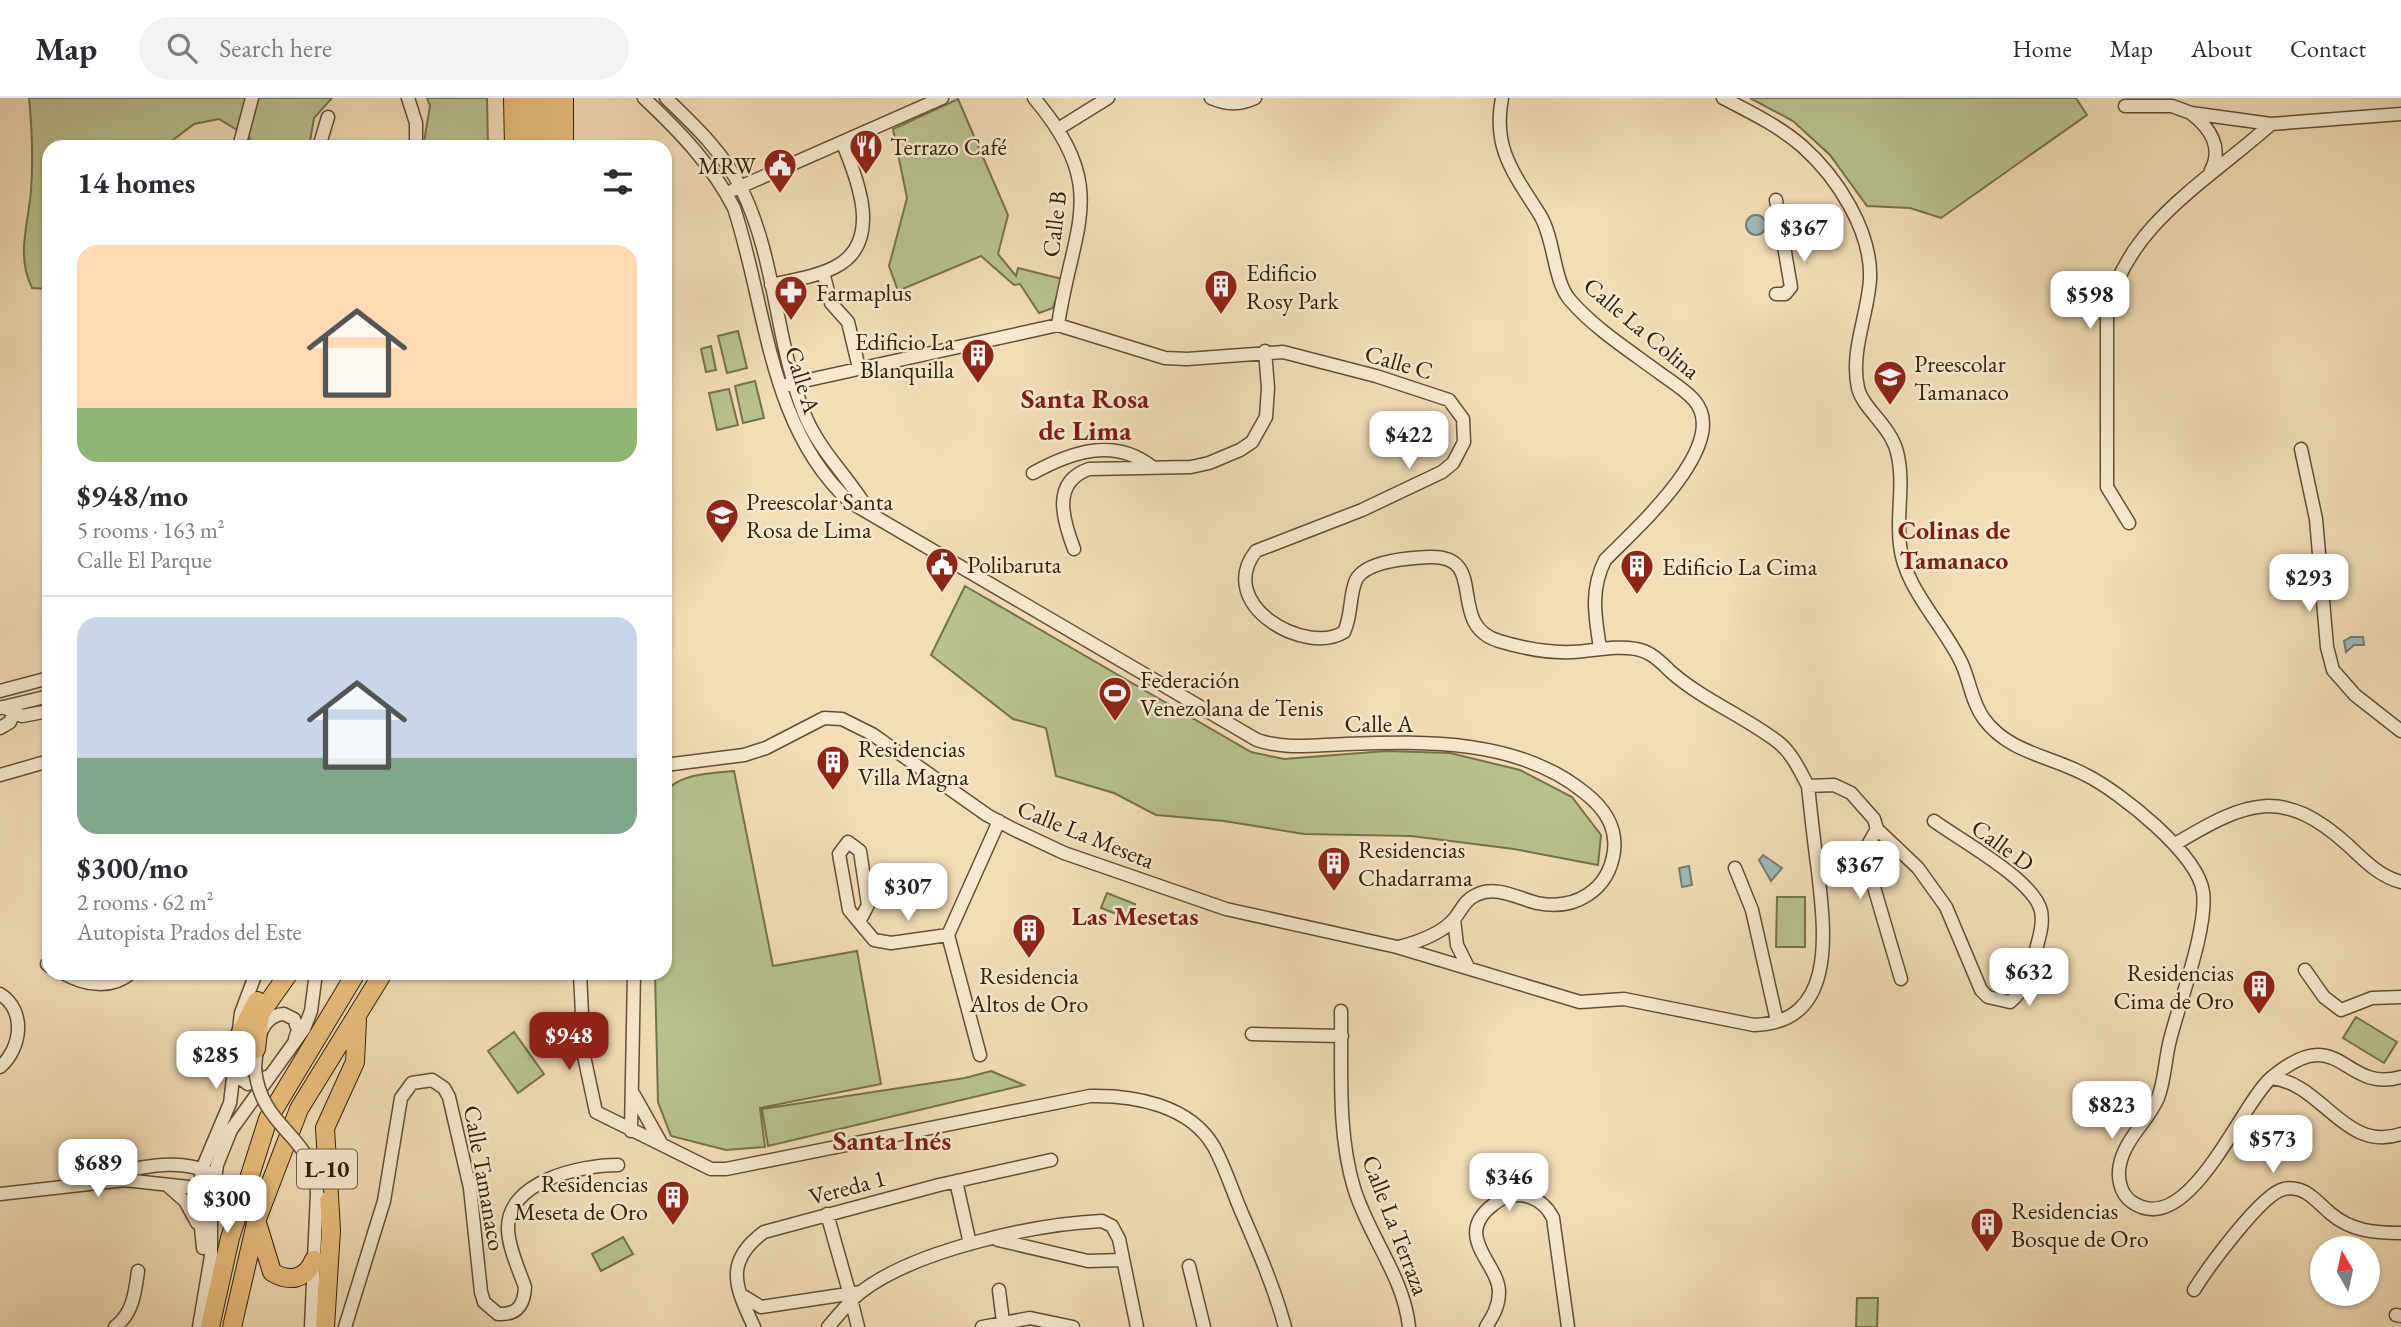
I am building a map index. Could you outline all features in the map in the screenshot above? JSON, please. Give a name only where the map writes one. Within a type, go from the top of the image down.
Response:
[{"type":"highway","points":[[513,98],[514,140]]},
{"type":"highway","points":[[531,98],[532,140]]},
{"type":"highway","points":[[547,98],[548,140]]},
{"type":"highway","points":[[564,98],[564,140]]},
{"type":"highway","points":[[237,1040],[252,1009],[273,980]]},
{"type":"highway","points":[[256,1049],[260,1014],[284,980]]},
{"type":"highway","points":[[210,1327],[230,1238],[268,1119],[352,980]]},
{"type":"highway","name":"L-10","points":[[232,1327],[257,1219],[299,1109],[379,980]]},
{"type":"highway","name":"L-10","points":[[325,1327],[331,1230],[325,1128],[355,1062],[357,1016]]},
{"type":"highway","points":[[257,1219],[272,1272],[302,1277],[307,1274],[314,1259]]},
{"type":"street","points":[[241,140],[252,98]]},
{"type":"street","points":[[408,98],[416,123],[416,140]]},
{"type":"street","name":"Calle A","points":[[644,98],[692,146],[726,193],[741,230],[780,386],[794,428],[820,470],[850,502],[1256,740],[1283,747],[1404,743],[1482,749],[1527,760],[1553,772],[1577,787],[1602,808],[1612,828],[1614,852],[1609,873],[1593,893],[1579,900],[1552,905],[1504,892],[1484,892],[1466,901],[1454,919],[1428,937],[1398,947]]},
{"type":"street","name":"Calle A","points":[[666,98],[708,140],[740,186],[756,224],[803,410],[817,440],[870,513]]},
{"type":"street","points":[[726,193],[843,144],[942,98]]},
{"type":"street","name":"Calle B","points":[[1034,98],[1058,129],[1075,161],[1082,205],[1058,325]]},
{"type":"street","points":[[1058,129],[1108,98]]},
{"type":"street","points":[[1211,98],[1237,104],[1255,98]]},
{"type":"street","name":"Calle La Colina","points":[[1503,98],[1501,139],[1504,158],[1551,238],[1561,283],[1568,298],[1620,344],[1694,400],[1704,423],[1697,451],[1680,479],[1605,560],[1598,575],[1594,608],[1600,648]]},
{"type":"street","points":[[1723,98],[1802,146],[1836,187],[1863,235],[1870,275],[1858,346],[1858,386],[1861,397],[1884,422],[1897,451],[1901,487],[1900,548],[1908,575],[1963,666],[1983,718],[2008,743],[2088,775],[2177,843],[2201,883],[2203,905],[2158,1099],[2120,1164],[2119,1182],[2126,1197],[2132,1203],[2149,1207],[2167,1205],[2183,1197],[2206,1173],[2252,1099],[2271,1078],[2297,1059],[2332,1055],[2370,1079],[2383,1081],[2401,1077]]},
{"type":"street","points":[[2125,106],[2172,106],[2191,113],[2271,124],[2401,114]]},
{"type":"street","points":[[2191,113],[2210,133],[2216,151],[2209,173]]},
{"type":"street","points":[[321,140],[328,117]]},
{"type":"street","points":[[2244,121],[2248,136],[2246,146]]},
{"type":"street","points":[[2129,523],[2107,487],[2106,314],[2111,292],[2128,257],[2141,239],[2209,173],[2271,124]]},
{"type":"street","points":[[771,285],[837,266],[848,256],[860,236],[863,222],[860,187],[843,144]]},
{"type":"street","points":[[2216,151],[2246,146]]},
{"type":"street","points":[[1776,200],[1791,287],[1785,294],[1776,294]]},
{"type":"street","points":[[823,272],[831,303],[848,322],[859,368]]},
{"type":"street","name":"Calle C","points":[[780,386],[1058,325],[1165,358],[1187,359],[1265,351],[1311,357],[1437,394],[1458,409],[1465,430],[1460,452],[1442,472],[1362,510],[1256,551],[1245,568],[1243,588],[1250,602],[1266,617],[1308,637],[1337,636],[1348,625],[1356,581],[1361,574],[1387,563],[1431,557],[1455,562],[1463,573],[1473,624],[1487,637],[1539,650],[1573,652],[1600,648]]},
{"type":"street","points":[[1074,549],[1067,532],[1063,500],[1066,486],[1074,474],[1089,470],[1191,467],[1209,463],[1252,442],[1266,417],[1268,388],[1265,351]]},
{"type":"street","points":[[1033,473],[1067,456],[1101,449],[1138,456],[1152,467]]},
{"type":"street","points":[[2301,449],[2316,519],[2327,647],[2333,670],[2355,695],[2401,731]]},
{"type":"street","points":[[1398,947],[1580,1002],[1625,999],[1754,1025],[1777,1021],[1797,1009],[1810,993],[1821,974],[1825,950],[1808,786],[1778,743],[1682,681],[1650,653],[1637,649],[1600,648]]},
{"type":"street","points":[[0,691],[42,680]]},
{"type":"street","points":[[5,710],[42,698]]},
{"type":"street","points":[[5,710],[32,715],[42,713]]},
{"type":"street","points":[[0,727],[10,722],[5,710]]},
{"type":"street","name":"Calle La Meseta","points":[[672,764],[744,755],[766,748],[815,721],[842,719],[872,734],[999,821],[1064,853],[1226,909],[1398,947]]},
{"type":"street","points":[[0,775],[42,763]]},
{"type":"street","name":"Calle D","points":[[1808,786],[1834,785],[1851,793],[1874,820],[1877,829],[1917,868],[1946,907],[1981,990],[1987,998],[2010,1002],[2017,996],[2031,970],[2042,926],[2039,903],[2026,886],[1934,821]]},
{"type":"street","points":[[2177,843],[2232,813],[2284,806],[2313,817],[2380,874],[2401,882]]},
{"type":"street","points":[[980,1055],[948,935],[999,821]]},
{"type":"street","points":[[1877,829],[1865,850],[1866,860],[1901,979]]},
{"type":"street","points":[[860,920],[868,905],[860,850],[848,842],[839,854],[840,867],[849,910],[860,920],[863,930],[874,940],[891,943],[948,935]]},
{"type":"street","points":[[1735,868],[1752,910],[1777,1021]]},
{"type":"street","points":[[1454,919],[1457,945],[1468,967]]},
{"type":"street","points":[[2305,970],[2324,997],[2341,1010],[2372,998],[2401,997]]},
{"type":"street","points":[[79,980],[115,984],[121,980]]},
{"type":"street","points":[[199,1327],[207,1276],[213,1190],[208,1172],[236,1075],[241,1013],[253,980]]},
{"type":"street","points":[[207,1276],[199,1189],[231,1130],[282,1063],[311,1011],[315,980]]},
{"type":"street","points":[[580,980],[584,1056],[596,1112],[700,1166],[726,1169],[1090,1096],[1119,1097],[1161,1106],[1186,1118],[1213,1146],[1268,1271],[1285,1327]]},
{"type":"street","points":[[631,1130],[634,980]]},
{"type":"street","points":[[0,994],[14,1008],[20,1034],[13,1051],[0,1067]]},
{"type":"street","name":"Calle La Terraza","points":[[1341,1011],[1344,1135],[1349,1169],[1354,1189],[1405,1304],[1409,1327]]},
{"type":"street","points":[[295,1039],[298,1030],[294,1018],[278,1014],[267,1022],[256,1049],[256,1078],[264,1104],[308,1156],[315,1174],[317,1193],[311,1327]]},
{"type":"street","points":[[1252,1034],[1342,1036]]},
{"type":"street","points":[[236,1075],[248,1084],[254,1084],[282,1063]]},
{"type":"street","points":[[2271,1078],[2310,1094],[2359,1135],[2385,1138],[2401,1134]]},
{"type":"street","name":"Calle Tamanaco","points":[[345,1327],[384,1201],[401,1098],[412,1083],[432,1080],[444,1088],[449,1097],[470,1188],[481,1292],[491,1311],[508,1314],[522,1305],[525,1287],[508,1233],[514,1208],[523,1197],[538,1185],[563,1174],[590,1166],[618,1165]]},
{"type":"street","points":[[632,1090],[661,1144]]},
{"type":"street","points":[[0,1194],[92,1176],[179,1164],[214,1146]]},
{"type":"street","name":"Vereda 1","points":[[738,1292],[736,1268],[754,1240],[764,1232],[956,1181],[1051,1160]]},
{"type":"street","points":[[179,1164],[208,1172]]},
{"type":"street","points":[[50,1186],[125,1180],[213,1190]]},
{"type":"street","points":[[956,1181],[970,1244]]},
{"type":"street","points":[[167,1185],[192,1210],[202,1244]]},
{"type":"street","points":[[2194,1290],[2227,1244],[2271,1195],[2283,1189],[2297,1189],[2308,1193],[2341,1222],[2353,1227],[2377,1233],[2401,1233]]},
{"type":"street","points":[[1486,1327],[1497,1309],[1499,1288],[1477,1248],[1479,1222],[1484,1213],[1503,1198],[1523,1195],[1543,1204],[1553,1218],[1568,1327]]},
{"type":"street","points":[[827,1214],[854,1296],[858,1327]]},
{"type":"street","points":[[828,1327],[854,1296],[922,1259],[970,1244],[1035,1229],[1102,1221],[1112,1226],[1123,1260],[1137,1327]]},
{"type":"street","points":[[994,1240],[1088,1261],[1123,1260]]},
{"type":"street","points":[[1189,1266],[1205,1327]]},
{"type":"street","points":[[115,1327],[126,1318],[133,1302],[138,1272]]},
{"type":"street","points":[[999,1290],[1003,1322]]},
{"type":"street","points":[[738,1292],[761,1307],[854,1296]]},
{"type":"street","points":[[738,1292],[754,1327]]},
{"type":"street","points":[[982,1327],[1030,1318],[1073,1327]]},
{"type":"green space","points":[[29,98],[332,98],[314,118],[310,140],[250,140],[219,119],[194,124],[173,140],[42,140],[42,289],[32,288],[27,276],[24,252],[31,191]]},
{"type":"green space","points":[[427,98],[487,98],[488,140],[424,140],[430,106]]},
{"type":"green space","points":[[1750,98],[2076,98],[2087,115],[1941,218],[1910,208],[1867,206],[1830,155],[1793,121]]},
{"type":"green space","points":[[958,99],[1008,215],[998,254],[1016,276],[1018,268],[1062,279],[1053,308],[1039,313],[1020,284],[1014,285],[981,256],[898,291],[889,266],[907,198],[893,129]]},
{"type":"green space","points":[[738,331],[747,368],[727,373],[718,336]]},
{"type":"green space","points":[[711,346],[716,370],[706,372],[701,349]]},
{"type":"green space","points":[[755,381],[764,418],[743,423],[735,386]]},
{"type":"green space","points":[[729,389],[738,425],[717,430],[709,393]]},
{"type":"green space","name":"Federación Venezolana de Tenis","points":[[965,586],[1251,752],[1284,759],[1386,751],[1450,753],[1520,770],[1572,797],[1601,835],[1598,865],[1514,849],[1411,836],[1304,834],[1224,821],[1156,815],[1114,793],[1056,776],[1046,728],[1013,719],[931,655]]},
{"type":"green space","points":[[734,771],[773,966],[857,951],[881,1084],[760,1108],[765,1147],[726,1150],[671,1136],[658,1102],[655,980],[672,980],[672,785],[707,774]]},
{"type":"green space","points":[[1107,893],[1135,904],[1129,919],[1101,908]]},
{"type":"green space","points":[[1777,897],[1805,897],[1805,947],[1776,947]]},
{"type":"green space","points":[[2356,1017],[2397,1042],[2384,1063],[2343,1038]]},
{"type":"green space","points":[[514,1032],[544,1074],[518,1093],[488,1051]]},
{"type":"green space","points":[[991,1071],[1024,1085],[768,1146],[762,1109],[965,1078]]},
{"type":"green space","points":[[623,1237],[633,1254],[601,1271],[592,1254]]},
{"type":"green space","points":[[1857,1298],[1878,1298],[1877,1327],[1856,1327]]},
{"type":"water","points":[[1756,215],[1763,218],[1766,225],[1763,232],[1756,235],[1749,232],[1746,225],[1749,218]]},
{"type":"water","points":[[2351,637],[2363,637],[2364,645],[2354,645],[2346,652],[2344,641]]},
{"type":"water","points":[[1763,855],[1782,868],[1771,881],[1759,860]]},
{"type":"water","points":[[1689,866],[1692,885],[1682,887],[1679,868]]},
{"type":"place","name":"Terrazo Café","points":[[866,176]]},
{"type":"place","name":"MRW","points":[[780,195]]},
{"type":"place","name":"Edificio Rosy Park","points":[[1221,316]]},
{"type":"place","name":"Farmaplus","points":[[791,322]]},
{"type":"place","name":"Edificio La Blanquilla","points":[[978,385]]},
{"type":"place","name":"Preescolar Tamanaco","points":[[1890,407]]},
{"type":"place","name":"Preescolar Santa Rosa de Lima","points":[[722,545]]},
{"type":"place","name":"Polibaruta","points":[[942,594]]},
{"type":"place","name":"Edificio La Cima","points":[[1637,596]]},
{"type":"place","name":"Federación Venezolana de Tenis","points":[[1115,723]]},
{"type":"place","name":"Residencias Villa Magna","points":[[833,792]]},
{"type":"place","name":"Residencias Chadarrama","points":[[1334,893]]},
{"type":"place","name":"Residencia Altos de Oro","points":[[1029,960]]},
{"type":"place","name":"Residencias Cima de Oro","points":[[2259,1016]]},
{"type":"place","name":"Residencias Meseta de Oro","points":[[673,1227]]},
{"type":"place","name":"Residencias Bosque de Oro","points":[[1987,1254]]},
{"type":"district","name":"Santa Rosa de Lima","points":[[1085,414]]},
{"type":"district","name":"Colinas de Tamanaco","points":[[1954,545]]},
{"type":"district","name":"Las Mesetas","points":[[1135,916]]},
{"type":"district","name":"Santa Inés","points":[[892,1140]]}]
